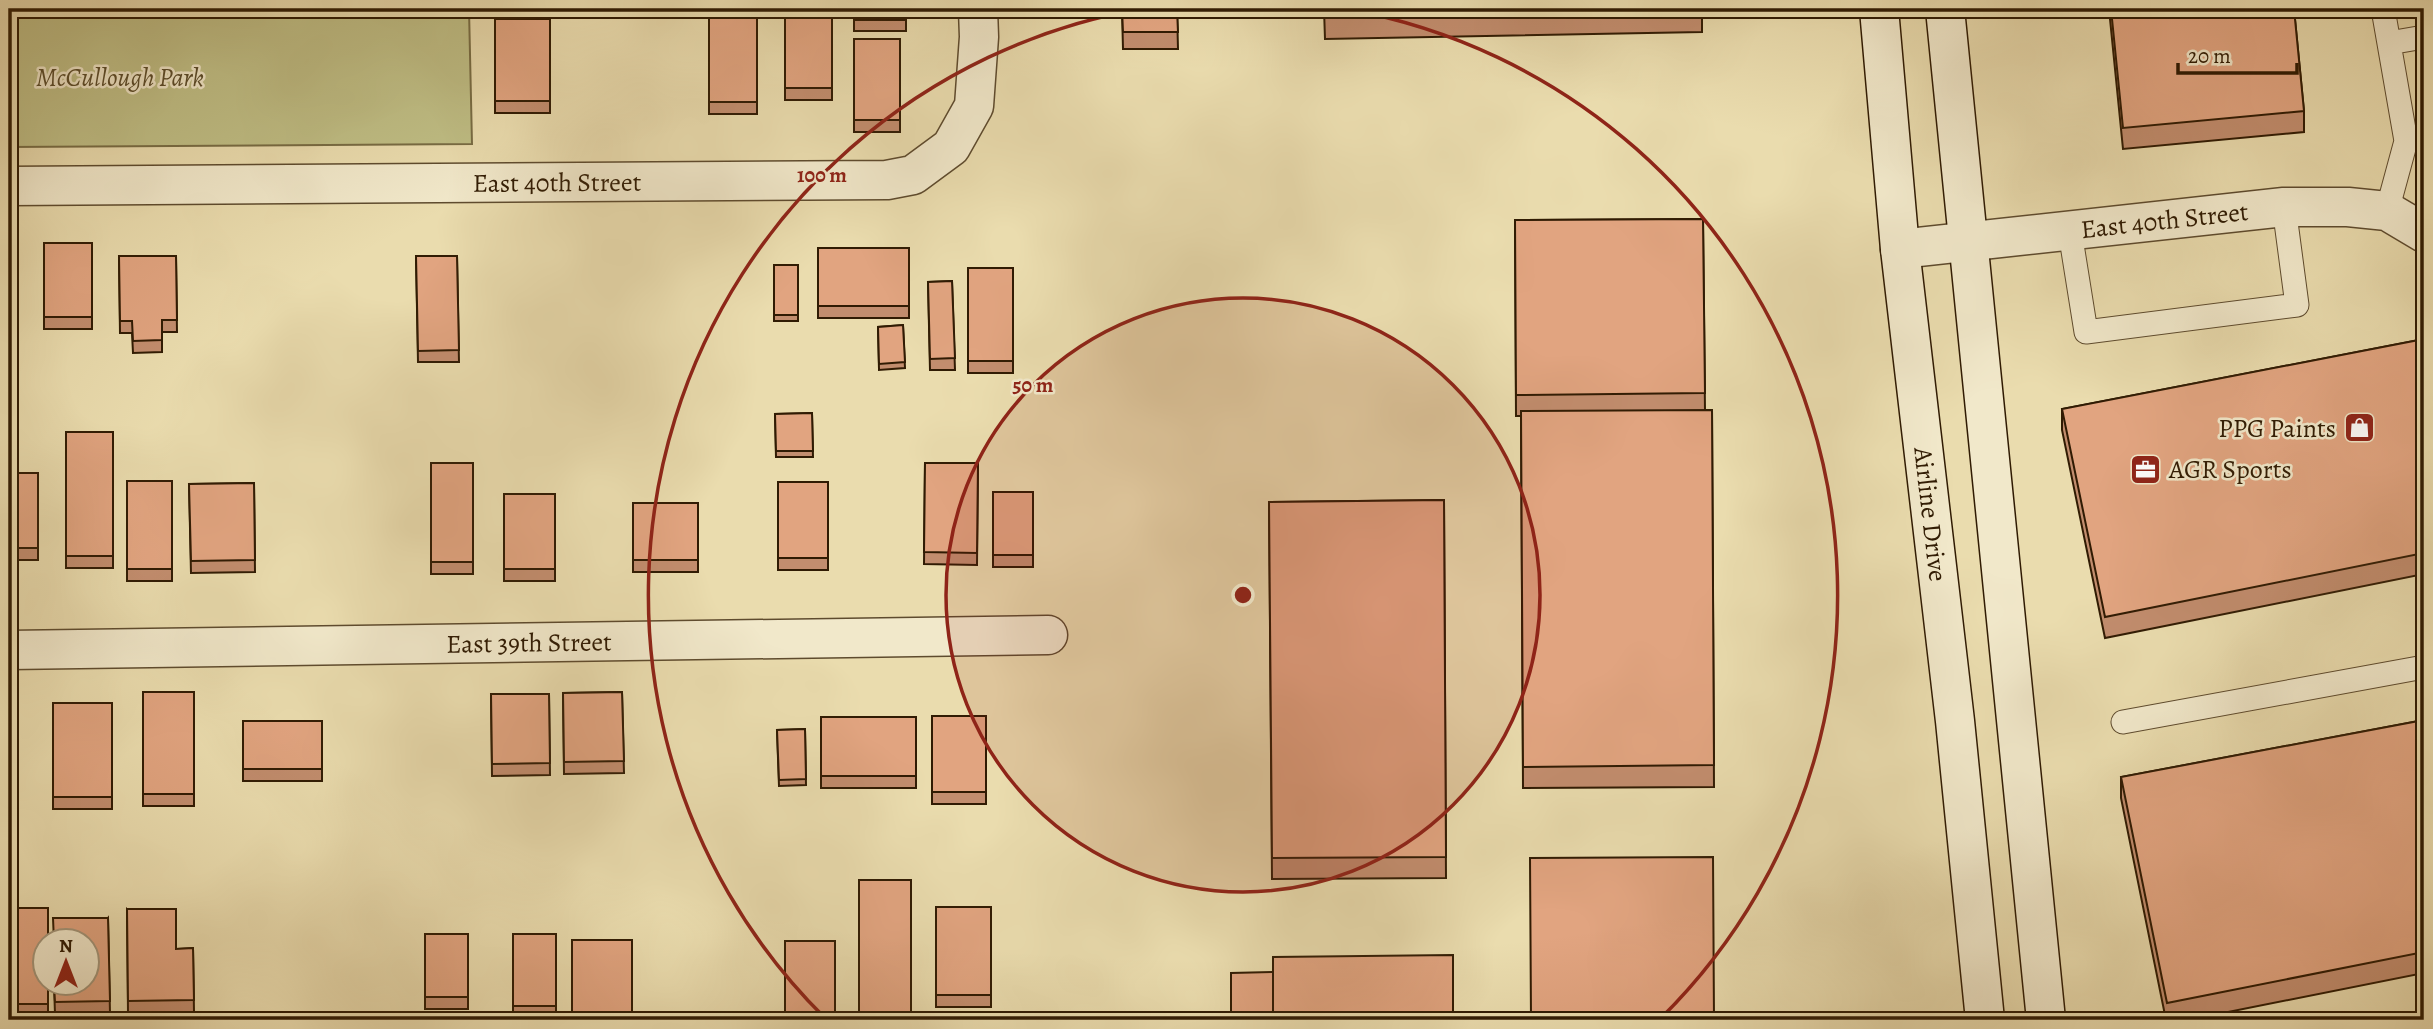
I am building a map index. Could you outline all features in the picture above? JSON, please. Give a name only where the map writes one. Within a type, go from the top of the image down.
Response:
[{"type":"street","name":"East 40th Street","points":[[9,186],[887,180],[913,175],[951,148],[974,106],[979,37],[978,9]]},
{"type":"street","name":"Airline Drive","points":[[1879,9],[1900,249],[1955,721],[1985,1020]]},
{"type":"street","points":[[1945,9],[2046,1020]]},
{"type":"street","name":"East 40th Street","points":[[1900,249],[2284,208],[2387,211],[2424,233]]},
{"type":"street","name":"East 39th Street","points":[[9,650],[1048,635]]},
{"type":"lane","points":[[2383,9],[2406,141],[2387,211]]},
{"type":"lane","points":[[2389,43],[2424,37]]},
{"type":"lane","points":[[2070,232],[2087,332],[2297,305],[2284,208]]},
{"type":"lane","points":[[2123,722],[2424,667]]},
{"type":"green space","name":"McCullough Park","points":[[9,9],[469,9],[472,144],[9,147]]},
{"type":"building","points":[[785,9],[832,9],[832,88],[785,88]]},
{"type":"building","points":[[854,9],[906,9],[906,20],[854,20]]},
{"type":"building","points":[[1122,9],[1177,9],[1178,32],[1123,32]]},
{"type":"building","points":[[1325,9],[1702,9],[1702,11],[1325,18]]},
{"type":"building","points":[[2111,9],[2294,9],[2304,111],[2123,128]]},
{"type":"building","points":[[709,12],[757,12],[757,102],[709,102]]},
{"type":"building","points":[[495,19],[550,19],[550,101],[495,101]]},
{"type":"building","points":[[854,39],[900,39],[900,120],[854,120]]},
{"type":"building","points":[[1703,219],[1705,393],[1516,395],[1515,220]]},
{"type":"building","points":[[44,243],[92,243],[92,317],[44,317]]},
{"type":"building","points":[[818,248],[909,248],[909,306],[818,306]]},
{"type":"building","points":[[119,256],[176,256],[177,320],[162,320],[162,340],[133,341],[132,321],[120,321]]},
{"type":"building","points":[[416,256],[457,256],[459,350],[418,351]]},
{"type":"building","points":[[774,265],[798,265],[798,315],[774,315]]},
{"type":"building","points":[[968,268],[1013,268],[1013,361],[968,361]]},
{"type":"building","points":[[952,281],[955,358],[930,359],[928,282]]},
{"type":"building","points":[[903,325],[905,362],[879,364],[878,327]]},
{"type":"building","points":[[2424,339],[2424,553],[2105,617],[2062,409]]},
{"type":"building","points":[[1712,410],[1714,765],[1523,767],[1521,411]]},
{"type":"building","points":[[812,413],[813,451],[776,451],[775,414]]},
{"type":"building","points":[[66,432],[113,432],[113,556],[66,556]]},
{"type":"building","points":[[431,463],[473,463],[473,562],[431,562]]},
{"type":"building","points":[[925,463],[978,463],[977,553],[924,552]]},
{"type":"building","points":[[9,473],[38,473],[38,548],[9,548]]},
{"type":"building","points":[[127,481],[172,481],[172,569],[127,569]]},
{"type":"building","points":[[778,482],[828,482],[828,558],[778,558]]},
{"type":"building","points":[[254,483],[255,560],[191,561],[189,484]]},
{"type":"building","points":[[993,492],[1033,492],[1033,555],[993,555]]},
{"type":"building","points":[[504,494],[555,494],[555,569],[504,569]]},
{"type":"building","points":[[1444,500],[1446,857],[1272,858],[1269,502]]},
{"type":"building","points":[[633,503],[698,503],[698,560],[633,560]]},
{"type":"building","points":[[143,692],[194,692],[194,794],[143,794]]},
{"type":"building","points":[[622,692],[624,761],[564,762],[563,693]]},
{"type":"building","points":[[491,694],[549,694],[550,763],[492,764]]},
{"type":"building","points":[[53,703],[112,703],[112,797],[53,797]]},
{"type":"building","points":[[932,716],[986,716],[986,792],[932,792]]},
{"type":"building","points":[[821,717],[916,717],[916,776],[821,776]]},
{"type":"building","points":[[2424,720],[2424,952],[2167,1003],[2121,777]]},
{"type":"building","points":[[243,721],[322,721],[322,769],[243,769]]},
{"type":"building","points":[[805,729],[806,779],[779,780],[777,730]]},
{"type":"building","points":[[1713,857],[1714,1020],[1531,1020],[1530,858]]},
{"type":"building","points":[[859,880],[911,880],[911,1015],[859,1015]]},
{"type":"building","points":[[936,907],[991,907],[991,995],[936,995]]},
{"type":"building","points":[[9,908],[48,908],[48,928],[32,928],[32,998],[48,998],[48,1004],[9,1004]]},
{"type":"building","points":[[127,909],[176,909],[176,949],[193,948],[194,1000],[128,1001]]},
{"type":"building","points":[[53,918],[108,918],[110,1001],[55,1002],[55,998],[102,998],[102,928],[53,928]]},
{"type":"building","points":[[425,934],[468,934],[468,997],[425,997]]},
{"type":"building","points":[[513,934],[556,934],[556,1006],[513,1006]]},
{"type":"building","points":[[572,940],[632,940],[632,1013],[572,1013]]},
{"type":"building","points":[[785,941],[835,941],[835,1015],[785,1015]]},
{"type":"building","points":[[1453,955],[1453,1020],[1273,1020],[1273,957]]},
{"type":"building","points":[[1273,972],[1273,1020],[1231,1020],[1231,973]]},
{"type":"place","name":"PPG Paints","points":[[2359,428]]},
{"type":"place","name":"AGR Sports","points":[[2146,469]]}]
